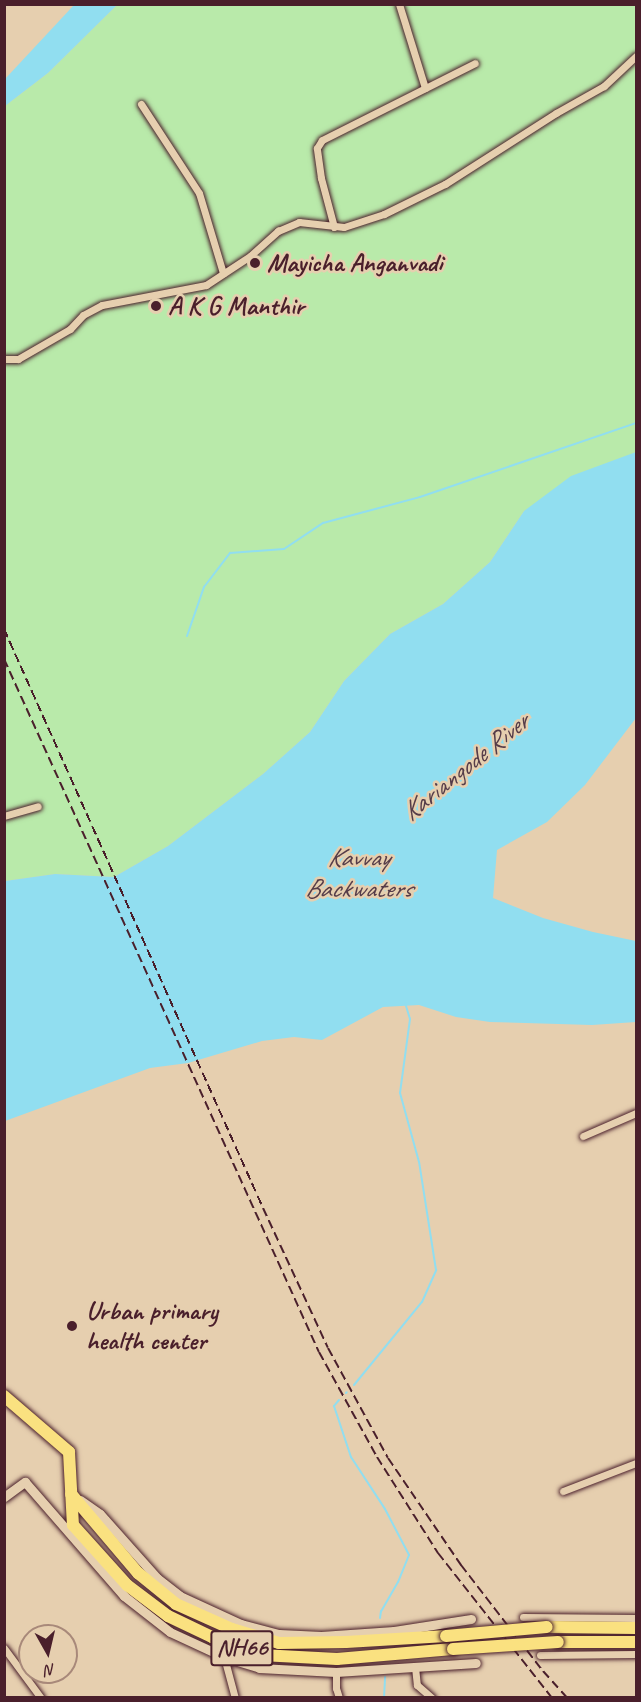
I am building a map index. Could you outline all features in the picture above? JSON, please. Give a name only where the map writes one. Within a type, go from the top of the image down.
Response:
[{"type":"highway","name":"NH66","points":[[4,1396],[69,1452],[73,1525],[127,1585],[168,1616],[212,1637],[261,1655],[337,1659],[558,1642],[636,1642]]},
{"type":"highway","name":"NH66","points":[[71,1494],[138,1574],[176,1604],[232,1629],[279,1643],[346,1642],[547,1627],[636,1628]]},
{"type":"street","points":[[399,4],[425,88]]},
{"type":"street","points":[[4,358],[18,359],[70,329],[83,315],[102,305],[206,285],[250,256],[278,231],[304,221],[344,227],[384,214],[445,184],[556,113],[604,86],[636,56]]},
{"type":"street","points":[[334,227],[321,178],[317,148],[322,140],[425,88],[434,86],[475,63]]},
{"type":"street","points":[[141,104],[199,193],[223,273]]},
{"type":"street","points":[[4,816],[38,806]]},
{"type":"street","points":[[584,1136],[636,1113]]},
{"type":"street","points":[[563,1491],[636,1464]]},
{"type":"street","points":[[4,1497],[25,1482],[124,1596],[170,1632],[225,1657],[259,1668],[336,1672],[476,1663]]},
{"type":"street","points":[[71,1494],[100,1514],[157,1578],[180,1596],[241,1624],[279,1634],[321,1636],[394,1631],[471,1619]]},
{"type":"street","points":[[524,1617],[636,1618]]},
{"type":"street","points":[[4,1648],[41,1698]]},
{"type":"street","points":[[540,1655],[636,1654]]},
{"type":"street","points":[[225,1657],[235,1698]]},
{"type":"street","points":[[415,1667],[417,1685],[432,1698]]},
{"type":"street","points":[[336,1672],[336,1688],[339,1698]]},
{"type":"green space","points":[[117,5],[636,5],[636,452],[524,511],[490,562],[443,604],[390,634],[344,681],[310,732],[263,774],[168,846],[114,877],[55,874],[5,881],[5,106],[48,73]]},
{"type":"water","points":[[74,5],[117,5],[48,73],[5,106],[5,79]]},
{"type":"water","name":"Kavvay Backwaters","points":[[636,452],[636,718],[585,785],[547,822],[497,850],[493,898],[543,918],[636,941],[636,1022],[592,1025],[490,1022],[456,1017],[419,1005],[383,1007],[322,1040],[294,1037],[262,1041],[188,1063],[150,1068],[5,1121],[5,881],[55,874],[114,877],[168,846],[263,774],[310,732],[344,681],[390,634],[443,604],[490,562],[524,511],[571,476]]},
{"type":"waterway","points":[[187,636],[204,587],[230,553],[284,549],[323,523],[420,497],[636,423]]},
{"type":"waterway","points":[[354,1385],[422,1302],[436,1270],[419,1162],[400,1093],[410,1019],[405,1003]]},
{"type":"waterway","points":[[339,1400],[334,1406],[351,1457],[385,1509],[409,1555],[398,1582],[381,1611],[380,1618]]},
{"type":"waterway","points":[[384,1698],[385,1677]]},
{"type":"railway","points":[[4,629],[328,1348],[388,1458],[461,1565],[543,1671],[567,1698]]},
{"type":"railway","points":[[4,659],[319,1352],[377,1457],[438,1553],[552,1698]]},
{"type":"place","name":"Mayicha Anganvadi","points":[[255,263]]},
{"type":"place","name":"A K G Manthir","points":[[156,306]]},
{"type":"place","name":"Urban primary health center","points":[[72,1326]]},
{"type":"water label","name":"Kariangode River","points":[[465,767]]}]
